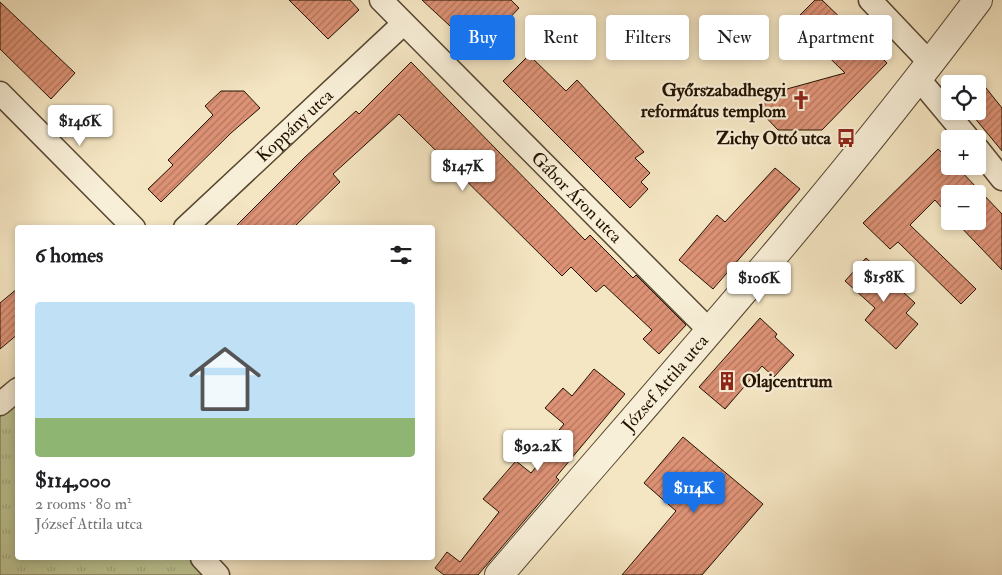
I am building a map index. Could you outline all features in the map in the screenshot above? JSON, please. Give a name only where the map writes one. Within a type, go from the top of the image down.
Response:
[{"type":"street","name":"Gábor Áron utca","points":[[381,0],[710,330]]},
{"type":"street","points":[[870,0],[924,71],[963,130]]},
{"type":"street","name":"József Attila utca","points":[[499,575],[710,330],[924,71],[978,0]]},
{"type":"street","name":"Koppány utca","points":[[188,225],[403,24]]},
{"type":"street","points":[[0,93],[131,225]]},
{"type":"street","points":[[986,159],[1002,179]]},
{"type":"street","points":[[0,404],[15,392]]},
{"type":"street","points":[[204,560],[218,575]]},
{"type":"green space","points":[[15,403],[15,560],[192,560],[206,575],[0,575],[0,417]]},
{"type":"building","points":[[289,0],[350,0],[359,10],[328,39]]},
{"type":"building","points":[[422,0],[511,0],[519,8],[512,15],[450,15],[450,26]]},
{"type":"building","name":"Győrszabadhegyi református templom","points":[[815,0],[822,0],[837,15],[800,15]]},
{"type":"building","points":[[0,2],[75,73],[51,99],[0,49]]},
{"type":"building","points":[[525,59],[534,60],[566,91],[577,80],[644,152],[635,158],[650,173],[641,182],[648,189],[630,208],[503,81]]},
{"type":"building","name":"Győrszabadhegyi református templom","points":[[832,60],[884,60],[887,63],[822,130],[778,130],[758,109],[776,92],[845,73]]},
{"type":"building","points":[[411,62],[585,240],[590,235],[633,278],[636,275],[686,325],[659,354],[643,339],[652,330],[604,285],[596,292],[571,267],[562,276],[399,114],[333,174],[340,182],[296,225],[237,225],[305,157],[356,111],[359,114]]},
{"type":"building","points":[[986,88],[1002,108],[1002,151],[976,120],[986,120]]},
{"type":"building","points":[[221,91],[244,91],[260,108],[231,133],[161,202],[148,189],[173,165],[168,160],[213,115],[205,106]]},
{"type":"building","points":[[938,149],[941,152],[941,175],[965,175],[974,185],[941,185],[941,207],[935,200],[910,225],[976,289],[961,304],[898,242],[890,249],[863,223]]},
{"type":"building","points":[[775,168],[800,189],[713,289],[679,260],[717,215],[725,222]]},
{"type":"building","points":[[986,197],[1002,214],[1002,270],[964,230],[986,230]]},
{"type":"building","points":[[866,258],[915,303],[906,313],[918,324],[896,349],[865,320],[875,308],[845,281]]},
{"type":"building","points":[[15,290],[15,336],[0,349],[0,303]]},
{"type":"building","points":[[760,318],[777,334],[775,337],[794,355],[774,377],[762,366],[725,409],[699,387]]},
{"type":"building","points":[[594,369],[625,394],[556,477],[559,480],[478,575],[444,575],[435,568],[447,552],[460,562],[499,512],[483,499],[516,461],[531,473],[559,439],[555,435],[564,424],[545,408],[563,388],[572,396]]},
{"type":"building","points":[[683,437],[763,504],[702,575],[622,575],[676,511],[644,483]]},
{"type":"place","name":"Győrszabadhegyi református templom","points":[[801,100]]},
{"type":"place","name":"Zichy Ottó utca","points":[[846,138]]},
{"type":"place","name":"Olajcentrum","points":[[727,381]]}]
